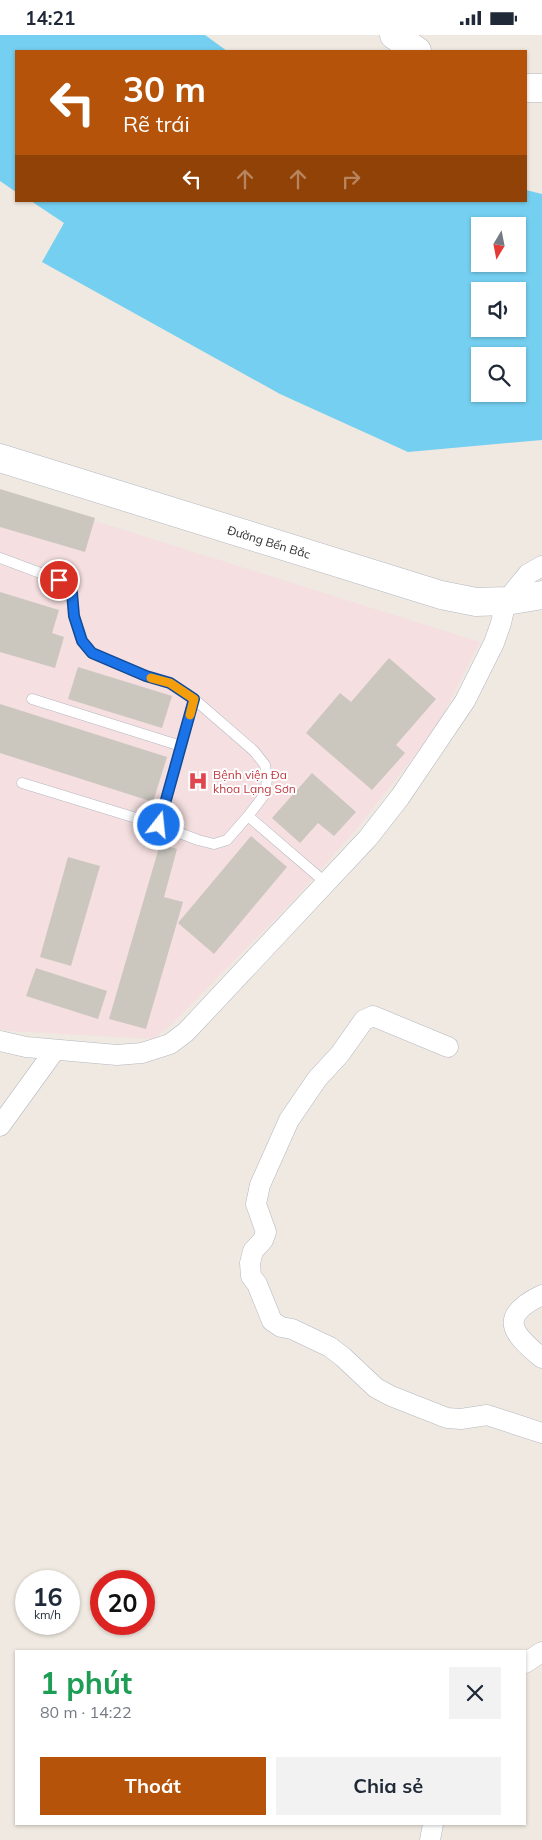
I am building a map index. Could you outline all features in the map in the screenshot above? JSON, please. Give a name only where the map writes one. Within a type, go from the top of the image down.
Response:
[{"type":"main road","points":[[394,35],[416,50]]},
{"type":"main road","points":[[527,88],[542,89]]},
{"type":"main road","name":"Đường Bến Bắc","points":[[0,458],[442,595],[476,602],[506,601],[542,595]]},
{"type":"street","points":[[0,1041],[26,1047],[117,1055],[142,1053],[170,1044],[186,1032],[368,838],[400,797],[465,701],[494,643],[506,601],[528,574],[542,566]]},
{"type":"street","points":[[448,1047],[373,1016],[364,1020],[340,1054],[317,1079],[289,1120],[270,1162],[260,1185],[256,1204],[266,1232],[263,1240],[252,1251],[250,1263],[251,1276],[272,1321],[281,1327],[292,1329],[330,1347],[376,1388],[390,1396],[447,1418],[461,1419],[487,1415],[542,1433]]},
{"type":"street","points":[[0,1126],[55,1050]]},
{"type":"street","points":[[542,1295],[528,1302],[516,1312],[514,1319],[515,1329],[521,1341],[542,1358]]},
{"type":"street","points":[[526,1662],[542,1652]]},
{"type":"street","points":[[430,1840],[433,1825]]},
{"type":"lane","points":[[0,558],[59,580],[72,593],[74,616],[82,641],[92,653],[146,676],[170,683],[194,699],[254,751],[265,765],[267,779],[265,795],[248,816],[227,840],[214,844],[22,783]]},
{"type":"lane","points":[[32,699],[181,746]]},
{"type":"lane","points":[[159,825],[194,699]]},
{"type":"lane","points":[[248,816],[326,883]]},
{"type":"shaded area","name":"Bệnh viện Đa khoa Lạng Sơn","points":[[0,491],[480,642],[435,730],[355,831],[293,901],[171,1025],[153,1039],[0,1029]]},
{"type":"water","points":[[0,35],[205,35],[226,50],[15,50],[15,191],[0,181]]},
{"type":"water","points":[[527,190],[542,194],[542,440],[408,452],[280,394],[42,262],[64,223],[32,202],[527,202]]},
{"type":"building","points":[[0,489],[95,518],[85,552],[0,527]]},
{"type":"building","points":[[0,592],[59,610],[52,633],[64,637],[55,668],[0,652]]},
{"type":"building","points":[[389,658],[436,699],[396,745],[405,753],[372,790],[306,733],[340,693],[351,702]]},
{"type":"building","points":[[78,667],[172,696],[162,728],[68,699]]},
{"type":"building","points":[[0,704],[167,757],[153,802],[0,753]]},
{"type":"building","points":[[312,773],[356,812],[334,836],[318,823],[300,843],[272,818]]},
{"type":"building","points":[[251,836],[287,867],[214,954],[178,923]]},
{"type":"building","points":[[160,844],[177,849],[164,897],[183,902],[146,1029],[109,1019]]},
{"type":"building","points":[[68,857],[100,866],[71,966],[40,957]]},
{"type":"building","points":[[36,968],[107,991],[98,1019],[26,996]]},
{"type":"slow traffic","points":[[151,678],[170,683],[194,699],[190,715]]},
{"type":"place","name":"Bệnh viện Đa khoa Lạng Sơn","points":[[198,781]]},
{"type":"route","points":[[59,580],[72,593],[74,616],[82,641],[92,653],[146,676],[170,683],[194,699],[159,825]]}]
